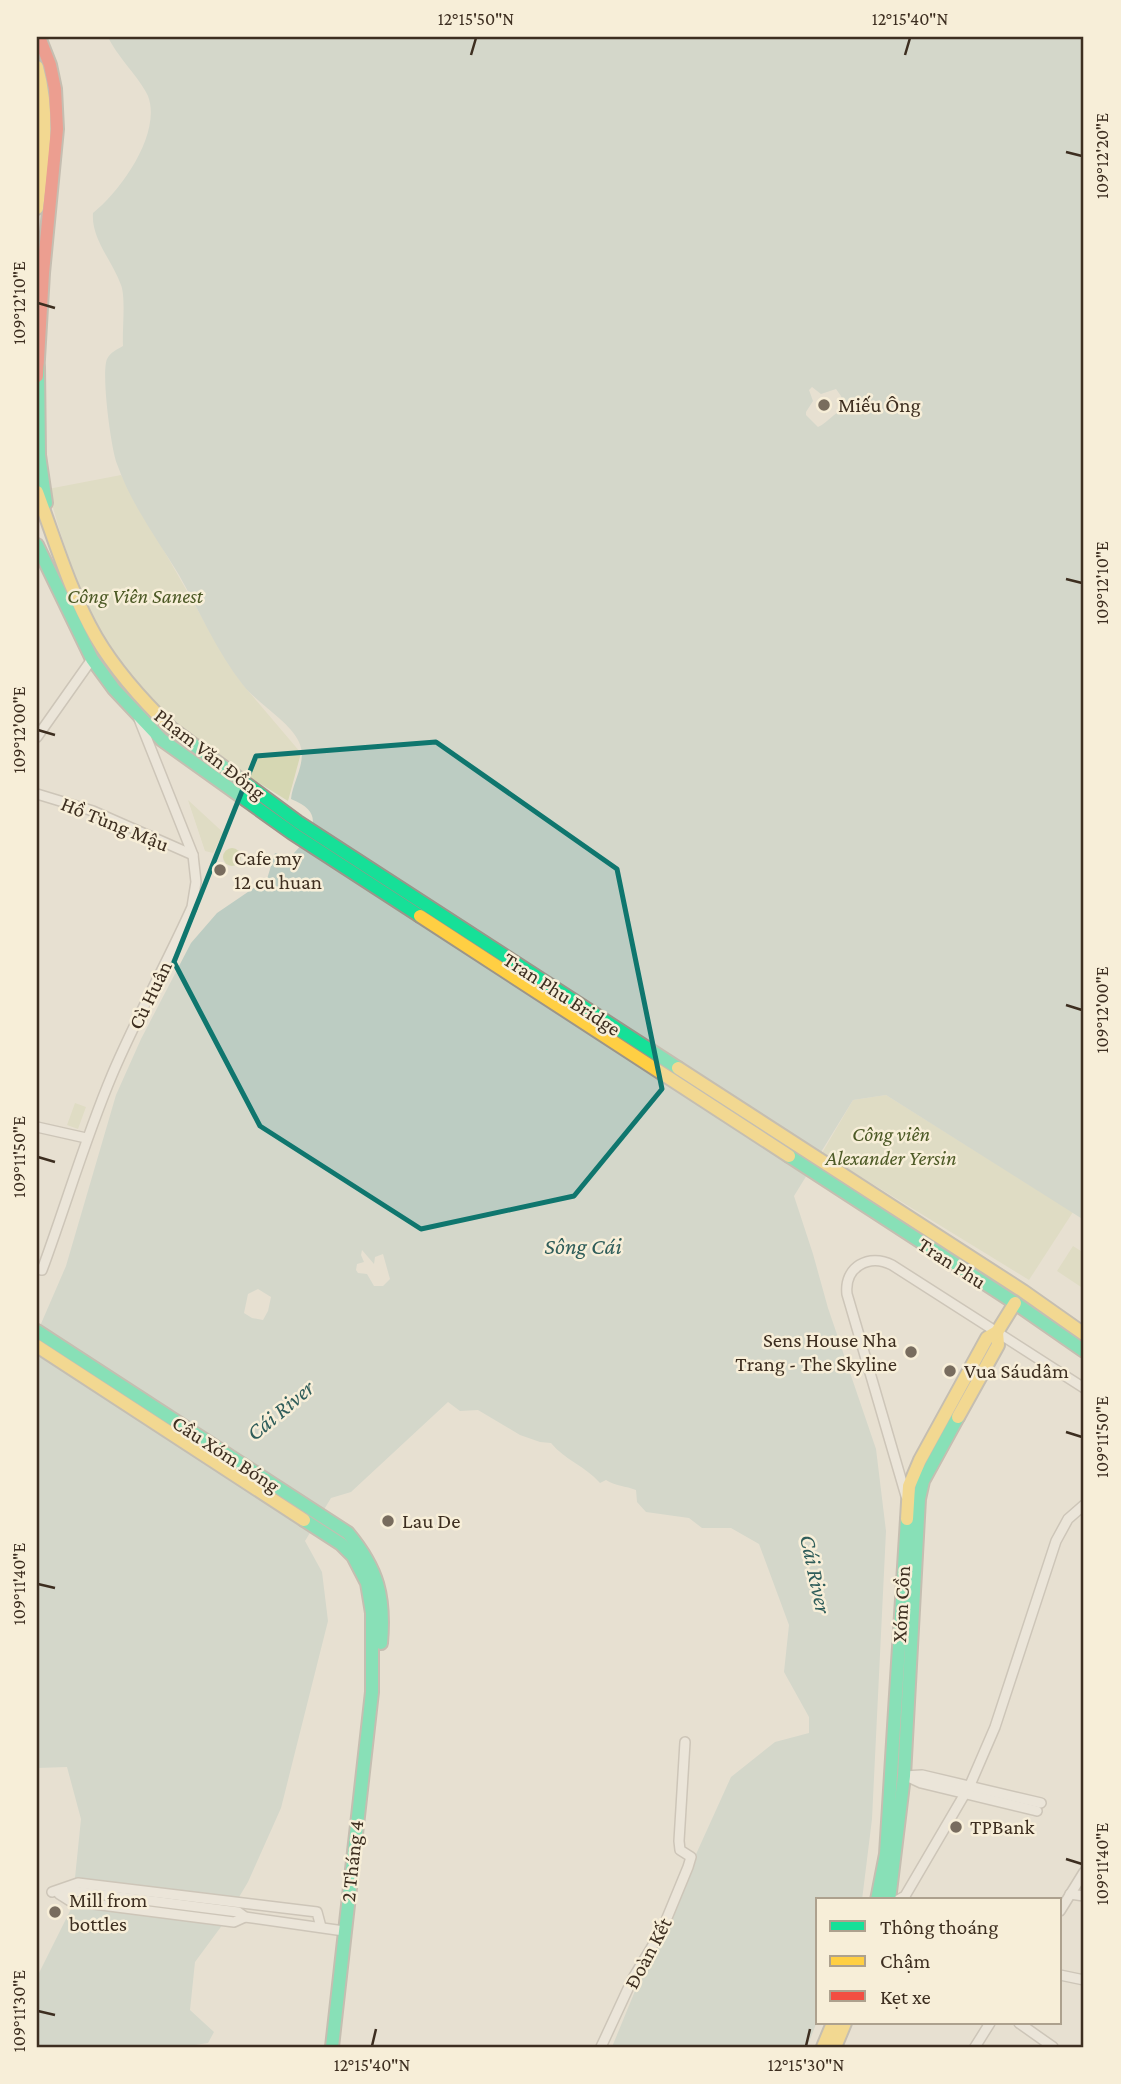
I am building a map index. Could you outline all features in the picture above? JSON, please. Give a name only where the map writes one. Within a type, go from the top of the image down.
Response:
[{"type":"main road","points":[[39,37],[50,65],[55,89],[57,129],[40,309],[37,422],[43,485],[63,562]]},
{"type":"main road","points":[[37,67],[43,96],[37,208]]},
{"type":"main road","points":[[37,376],[38,362]]},
{"type":"main road","name":"Phạm Văn Đồng","points":[[37,492],[74,592],[96,637],[125,679],[149,707],[177,733],[295,828]]},
{"type":"main road","name":"Phạm Văn Đồng","points":[[37,545],[92,659],[136,715],[168,745],[295,828]]},
{"type":"main road","name":"Tran Phu Bridge","points":[[295,828],[823,1171]]},
{"type":"main road","name":"Tran Phu","points":[[823,1171],[1023,1291],[1084,1334]]},
{"type":"main road","name":"Tran Phu","points":[[823,1171],[1084,1351]]},
{"type":"main road","name":"Xóm Cồn","points":[[889,1898],[898,1775],[912,1476],[987,1338],[997,1332],[1023,1291]]},
{"type":"main road","name":"Cầu Xóm Bóng","points":[[37,1331],[348,1533],[374,1569],[381,1587],[378,1605]]},
{"type":"main road","name":"Cầu Xóm Bóng","points":[[37,1346],[341,1544],[360,1567],[378,1605]]},
{"type":"main road","name":"2 Tháng 4","points":[[332,2047],[373,1674],[370,1664],[378,1605]]},
{"type":"main road","name":"Xóm Cồn","points":[[877,1898],[898,1775]]},
{"type":"main road","points":[[823,2047],[833,2024]]},
{"type":"main road","points":[[835,2047],[845,2024]]},
{"type":"street","points":[[37,737],[92,659]]},
{"type":"street","name":"Cù Huân","points":[[37,1269],[42,1270],[86,1138],[113,1073],[192,907],[196,882],[193,855],[136,715]]},
{"type":"street","points":[[155,760],[156,747],[168,745]]},
{"type":"street","name":"Hồ Tùng Mậu","points":[[37,794],[93,811],[193,855]]},
{"type":"street","points":[[37,1127],[86,1138]]},
{"type":"street","points":[[913,1498],[847,1294],[848,1277],[859,1264],[885,1261],[1084,1388]]},
{"type":"street","points":[[902,1898],[968,1789],[1003,1702],[1056,1541],[1068,1519],[1084,1505]]},
{"type":"street","name":"Đoàn Kết","points":[[601,2047],[633,1978],[662,1930],[691,1857],[680,1850],[679,1841],[685,1742]]},
{"type":"street","points":[[898,1775],[921,1783],[968,1789],[1039,1807]]},
{"type":"street","points":[[1062,1908],[1084,1872]]},
{"type":"street","points":[[244,1917],[234,1922],[67,1898],[52,1892],[78,1883],[226,1900],[317,1912],[321,1927]]},
{"type":"street","points":[[67,1898],[74,1891],[238,1912],[244,1917],[345,1931]]},
{"type":"street","points":[[1070,1894],[1084,1896]]},
{"type":"street","points":[[1062,1975],[1084,1980]]},
{"type":"street","points":[[975,2047],[989,2024]]},
{"type":"street","points":[[1020,2024],[1053,2047]]},
{"type":"highlighted area","points":[[436,742],[617,869],[662,1089],[574,1196],[421,1229],[260,1126],[174,962],[256,756]]},
{"type":"green space","name":"Công Viên Sanest","points":[[121,475],[225,658],[244,686],[301,753],[288,801],[238,770],[171,718],[131,678],[105,642],[74,572],[48,489]]},
{"type":"green space","points":[[188,800],[227,836],[220,839],[213,853],[205,851]]},
{"type":"green space","points":[[232,848],[238,851],[241,857],[238,863],[232,866],[226,863],[223,857],[226,851]]},
{"type":"green space","name":"Công viên Alexander Yersin","points":[[886,1095],[1073,1212],[1029,1280],[822,1153],[853,1100]]},
{"type":"green space","points":[[75,1103],[86,1107],[78,1129],[67,1125]]},
{"type":"green space","points":[[1073,1246],[1084,1253],[1084,1289],[1057,1271]]},
{"type":"water","points":[[108,37],[1084,37],[1084,1220],[886,1095],[853,1100],[794,1196],[828,1308],[876,1449],[886,1531],[872,1819],[862,1898],[816,1898],[816,2024],[807,2047],[612,2047],[644,1969],[731,1777],[775,1742],[809,1733],[809,1717],[784,1672],[789,1625],[759,1544],[731,1528],[702,1528],[689,1518],[646,1512],[637,1502],[636,1490],[606,1480],[600,1483],[551,1443],[520,1435],[478,1410],[460,1411],[448,1402],[351,1492],[331,1498],[305,1541],[322,1572],[328,1621],[281,1808],[248,1882],[223,1924],[195,1962],[190,2010],[214,2032],[208,2043],[182,2047],[37,2047],[37,1977],[72,1907],[81,1819],[67,1767],[37,1768],[37,1333],[66,1266],[116,1095],[141,1039],[191,943],[217,913],[267,879],[275,853],[289,858],[309,834],[313,819],[303,805],[291,799],[302,756],[299,742],[288,727],[243,685],[225,659],[179,575],[137,507],[115,456],[107,411],[105,367],[110,355],[123,346],[123,298],[121,285],[95,232],[93,213],[126,176],[144,143],[151,111],[144,89]],"holes":[[[812,387],[821,394],[836,389],[845,410],[818,427],[806,412],[813,401],[809,390]],[[362,1250],[374,1264],[375,1257],[383,1254],[390,1279],[383,1286],[374,1286],[367,1274],[358,1273],[356,1270],[357,1264],[364,1262]],[[258,1289],[271,1297],[263,1320],[244,1313],[248,1294]]]},
{"type":"traffic: fast","points":[[38,367],[39,455],[46,503]]},
{"type":"traffic: fast","points":[[37,545],[92,659],[114,689],[162,740],[292,833],[420,916]]},
{"type":"traffic: fast","points":[[171,728],[298,822],[678,1068]]},
{"type":"traffic: fast","points":[[789,1156],[1084,1351]]},
{"type":"traffic: fast","points":[[37,1331],[348,1533],[373,1571],[377,1584],[382,1611],[381,1643]]},
{"type":"traffic: fast","points":[[889,1898],[904,1776],[919,1499],[923,1481],[958,1417]]},
{"type":"traffic: fast","points":[[877,1898],[886,1854],[907,1519]]},
{"type":"traffic: fast","points":[[304,1520],[341,1544],[353,1556],[367,1583],[372,1613],[372,1692],[332,2047]]},
{"type":"traffic: slow","points":[[37,67],[44,120],[37,208]]},
{"type":"traffic: slow","points":[[37,492],[71,584],[96,637],[130,685],[171,728]]},
{"type":"traffic: slow","points":[[420,916],[789,1156]]},
{"type":"traffic: slow","points":[[678,1068],[1023,1291],[1084,1334]]},
{"type":"traffic: slow","points":[[907,1519],[909,1486],[920,1460],[987,1338],[997,1332],[1015,1303]]},
{"type":"traffic: slow","points":[[958,1417],[998,1345],[997,1332]]},
{"type":"traffic: slow","points":[[37,1346],[304,1520]]},
{"type":"traffic: slow","points":[[823,2047],[833,2024]]},
{"type":"traffic: slow","points":[[835,2047],[845,2024]]},
{"type":"traffic: jam","points":[[37,376],[43,273],[57,129],[55,89],[50,65],[39,37]]},
{"type":"place","name":"Miếu Ông","points":[[824,405]]},
{"type":"place","name":"Cafe my 12 cu huan","points":[[220,870]]},
{"type":"place","name":"Sens House Nha Trang - The Skyline","points":[[911,1352]]},
{"type":"place","name":"Vua Sáudâm","points":[[950,1371]]},
{"type":"place","name":"Lau De","points":[[388,1521]]},
{"type":"place","name":"TPBank","points":[[956,1827]]},
{"type":"place","name":"Mill from bottles","points":[[55,1912]]},
{"type":"water label","name":"Sông Cái","points":[[583,1246]]},
{"type":"water label","name":"Cái River","points":[[280,1410]]},
{"type":"water label","name":"Cái River","points":[[816,1574]]}]
